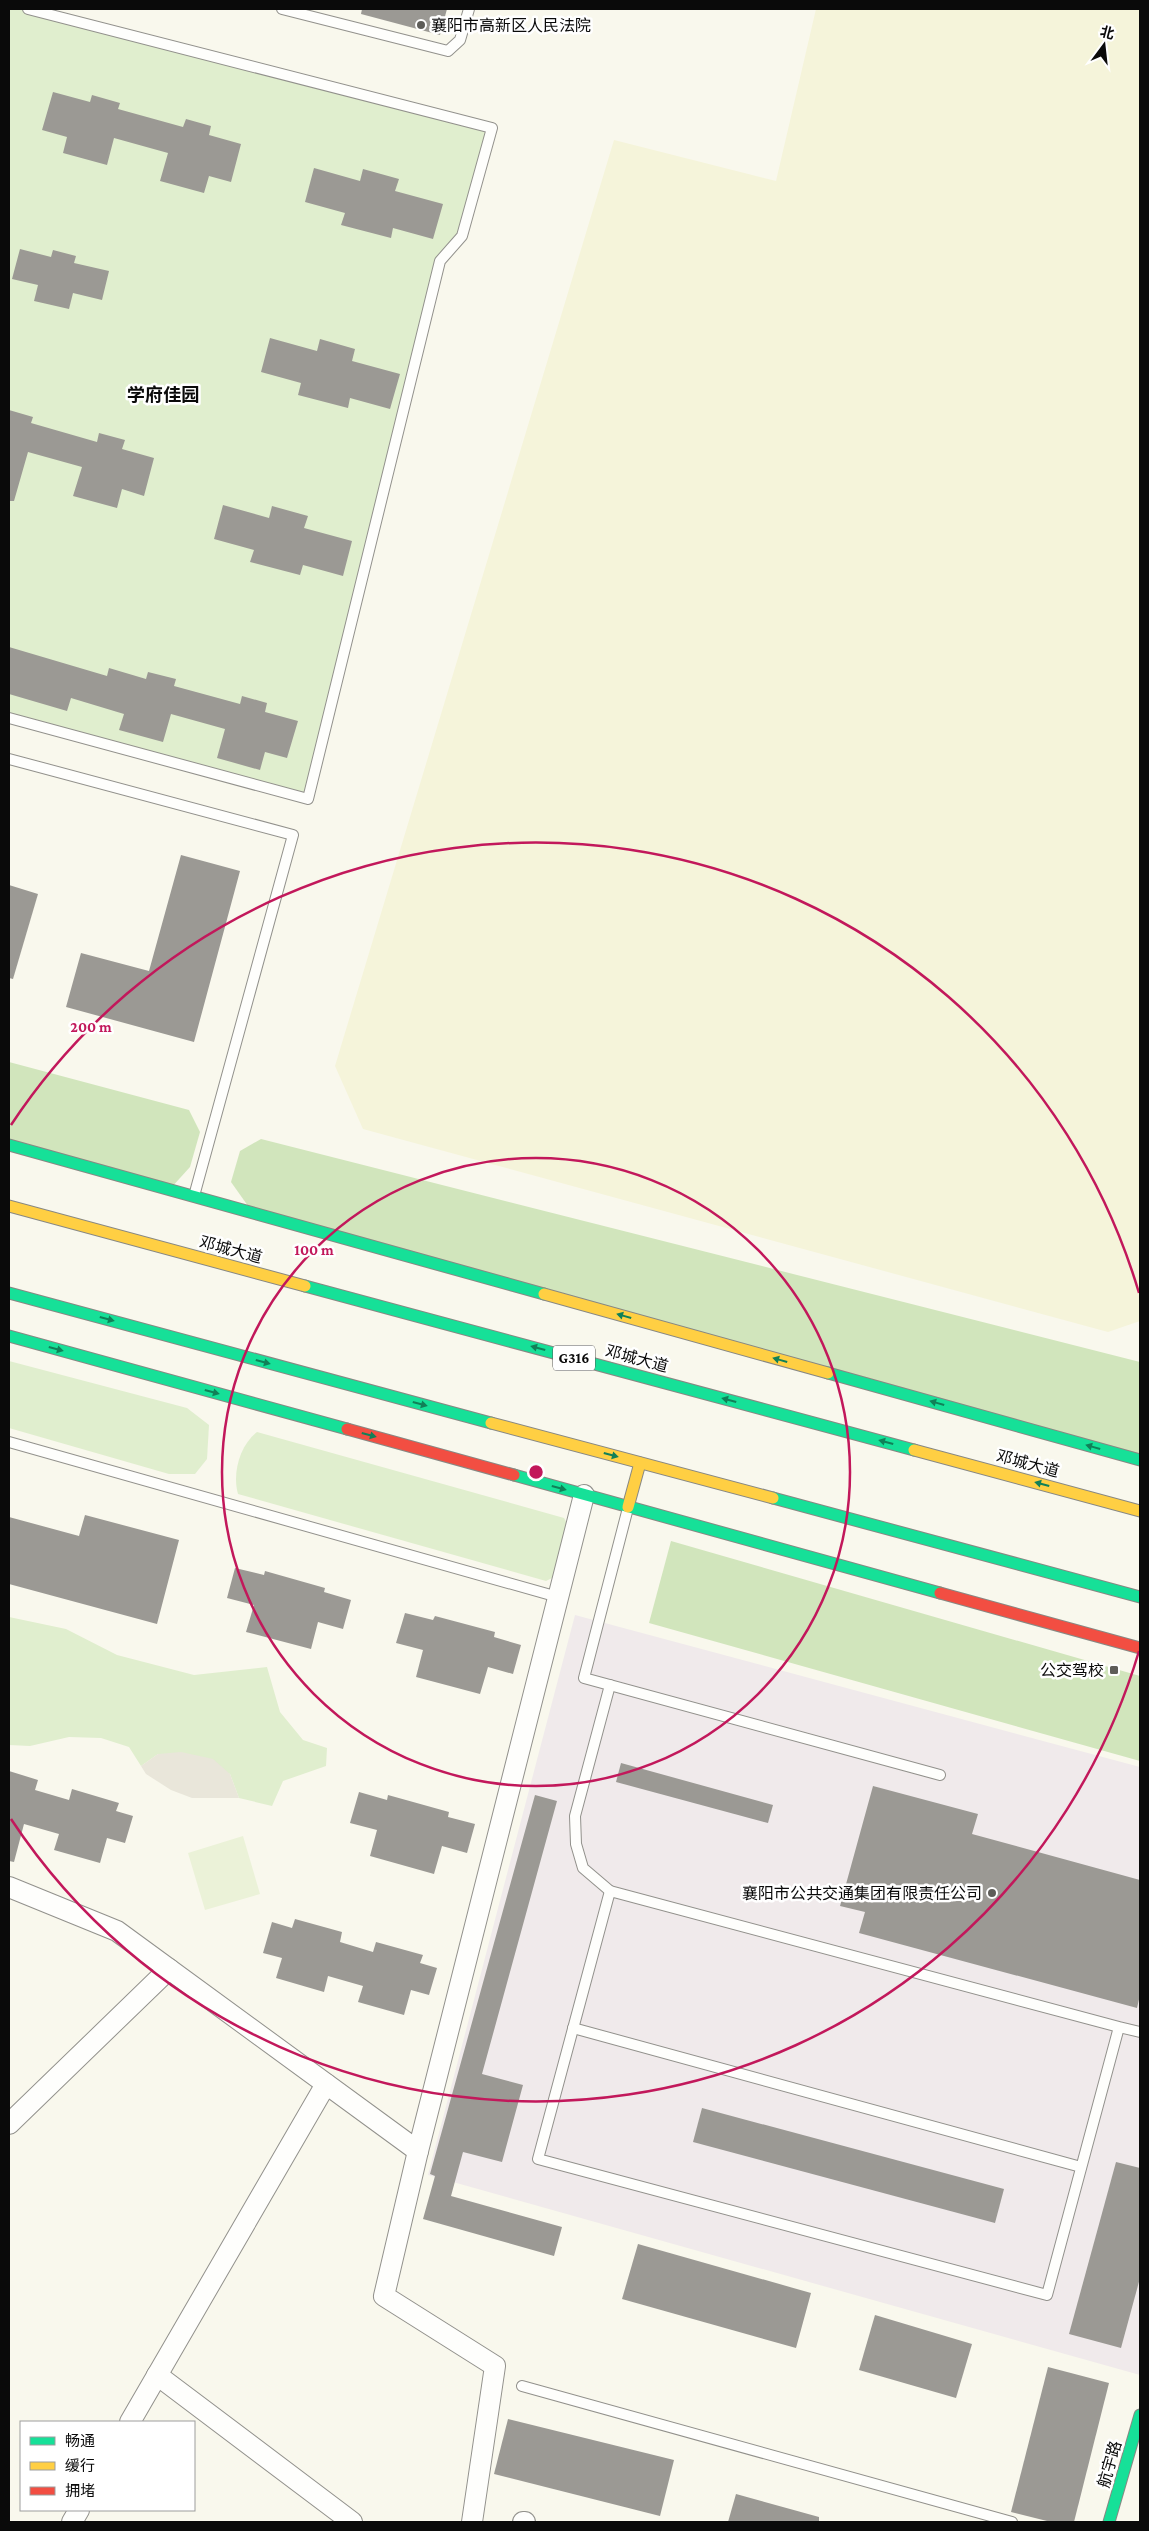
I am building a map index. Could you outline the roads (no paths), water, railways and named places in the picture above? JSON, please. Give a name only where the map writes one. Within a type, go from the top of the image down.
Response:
[{"type":"main road","points":[[9,1145],[1140,1460]]},
{"type":"main road","name":"邓城大道","points":[[9,1206],[1140,1511]]},
{"type":"main road","points":[[9,1293],[1140,1597]]},
{"type":"main road","points":[[9,1336],[1140,1648]]},
{"type":"main road","points":[[628,1507],[640,1463]]},
{"type":"main road","name":"航宇路","points":[[1109,2522],[1140,2415]]},
{"type":"street","points":[[472,2522],[495,2366],[384,2296],[418,2151],[584,1494]]},
{"type":"street","points":[[9,1887],[117,1931],[418,2151]]},
{"type":"street","points":[[9,2124],[169,1969]]},
{"type":"street","points":[[131,2421],[326,2084]]},
{"type":"street","points":[[157,2375],[352,2522]]},
{"type":"street","points":[[72,2522],[78,2511]]},
{"type":"lane","points":[[9,718],[308,799],[440,261],[462,236],[492,128],[28,9]]},
{"type":"lane","points":[[282,9],[448,51],[460,40],[469,9]]},
{"type":"lane","points":[[9,759],[293,835],[194,1196]]},
{"type":"lane","points":[[9,1442],[558,1597]]},
{"type":"lane","points":[[628,1507],[584,1678],[940,1775]]},
{"type":"lane","points":[[610,1685],[575,1816],[576,1844],[583,1868],[610,1891],[1140,2032]]},
{"type":"lane","points":[[610,1891],[538,2159],[1047,2295],[1119,2027]]},
{"type":"lane","points":[[573,2028],[1081,2167]]},
{"type":"lane","points":[[522,2386],[1012,2522]]},
{"type":"place","name":"襄阳市高新区人民法院","points":[[421,25]]},
{"type":"place","name":"公交驾校","points":[[1114,1670]]},
{"type":"place","name":"襄阳市公共交通集团有限责任公司","points":[[992,1893]]},
{"type":"district","name":"学府佳园","points":[[163,395]]}]
